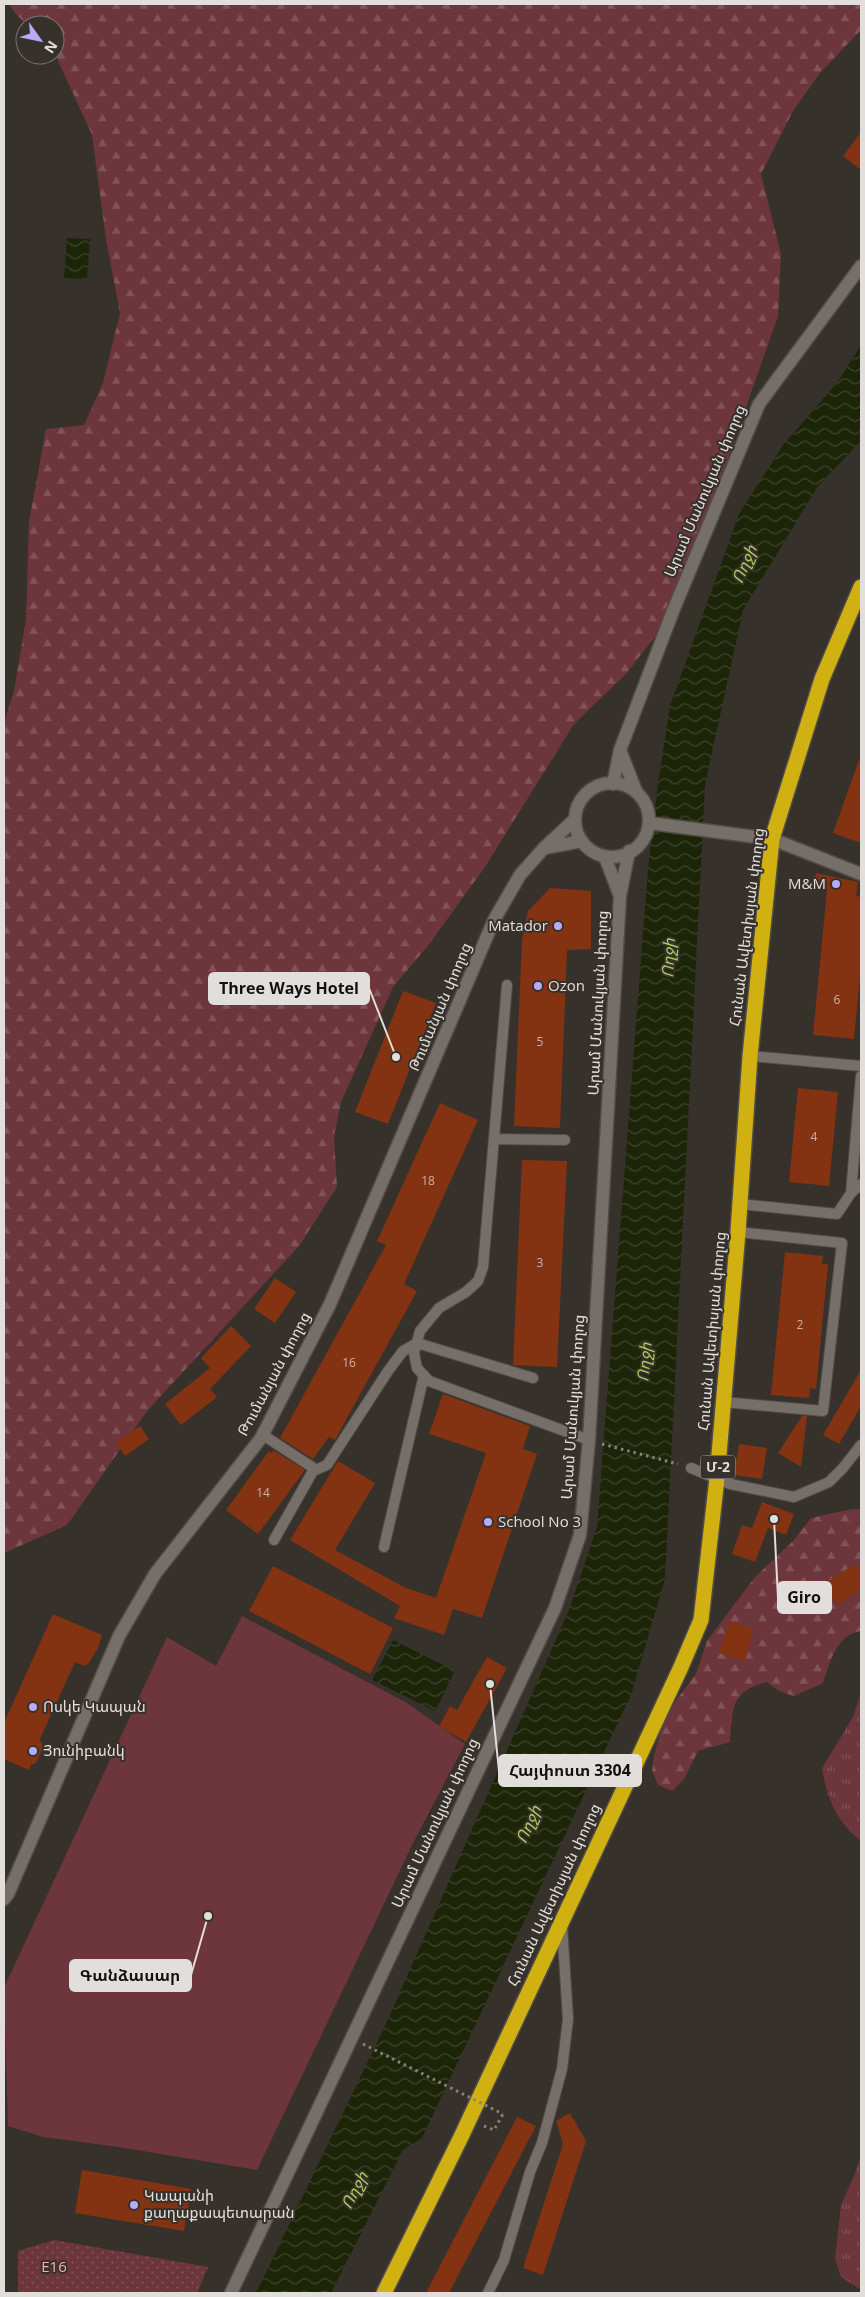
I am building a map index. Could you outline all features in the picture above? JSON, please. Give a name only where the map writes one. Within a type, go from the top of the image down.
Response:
[{"type":"highway","name":"Հունան Ավետիսյան փողոց","points":[[384,2293],[461,2138],[700,1620],[717,1478],[738,1232],[750,1056],[772,839],[822,680],[861,588]]},
{"type":"street","name":"Արամ Մանուկյան փողոց","points":[[613,784],[620,750],[673,611],[759,404],[861,266]]},
{"type":"street","points":[[620,750],[636,791],[646,804],[651,823],[644,839],[637,848],[621,856],[605,858],[592,851],[582,841],[574,820],[578,806],[585,796],[595,788],[613,784],[619,784],[636,791]]},
{"type":"street","name":"Թումանյան փողոց","points":[[4,1899],[8,1894],[119,1636],[155,1574],[263,1435],[330,1304],[494,920],[520,874],[574,820]]},
{"type":"street","points":[[651,823],[772,839],[861,874]]},
{"type":"street","points":[[544,848],[582,841]]},
{"type":"street","name":"Արամ Մանուկյան փողոց","points":[[230,2293],[555,1608],[580,1535],[593,1441],[620,896],[629,851]]},
{"type":"street","name":"Արամ Մանուկյան փողոց","points":[[605,858],[620,896]]},
{"type":"lane","points":[[507,985],[485,1257],[478,1281],[466,1292],[439,1308],[420,1331],[414,1353],[417,1368],[429,1381],[593,1441]]},
{"type":"lane","points":[[750,1056],[861,1066]]},
{"type":"lane","points":[[851,1193],[861,1076]]},
{"type":"lane","points":[[494,1139],[565,1140]]},
{"type":"lane","points":[[740,1204],[837,1214],[851,1193],[861,1184]]},
{"type":"lane","points":[[723,1402],[823,1410],[842,1243],[738,1232]]},
{"type":"lane","points":[[274,1540],[313,1471],[327,1465],[403,1351],[417,1343],[533,1378]]},
{"type":"lane","points":[[384,1547],[424,1375]]},
{"type":"lane","points":[[263,1435],[312,1466],[313,1471]]},
{"type":"lane","points":[[691,1468],[730,1484],[794,1497],[829,1482],[844,1468],[861,1445]]},
{"type":"lane","points":[[488,2293],[504,2260],[530,2172],[542,2143],[562,2069],[568,2019],[562,1922]]},
{"type":"path","points":[[593,1441],[691,1468]]},
{"type":"path","points":[[363,2044],[503,2114]]},
{"type":"green space","points":[[9,4],[861,4],[861,30],[820,73],[793,111],[761,174],[781,254],[778,316],[721,478],[679,585],[656,635],[626,674],[574,724],[485,867],[427,947],[393,987],[341,1102],[334,1136],[337,1187],[299,1246],[147,1411],[67,1525],[4,1553],[4,723],[14,691],[26,619],[29,522],[46,429],[84,425],[103,383],[120,313],[106,239],[92,135],[60,65],[65,65],[65,15],[17,15]]},
{"type":"green space","points":[[852,1509],[861,1509],[861,1631],[852,1634],[840,1644],[835,1651],[823,1683],[794,1696],[779,1691],[767,1682],[746,1691],[740,1696],[733,1711],[730,1742],[698,1751],[684,1779],[672,1791],[658,1785],[652,1771],[662,1726],[677,1699],[696,1674],[707,1641],[755,1577],[793,1541],[811,1518]]},
{"type":"green space","points":[[242,1616],[407,1703],[465,1744],[413,1843],[257,2170],[119,2147],[43,2137],[8,2126],[4,1988],[167,1637],[216,1666]]},
{"type":"green space","points":[[861,1692],[861,1841],[845,1825],[834,1809],[822,1768],[853,1717]]},
{"type":"green space","points":[[861,2156],[861,2290],[841,2277],[835,2259],[841,2205]]},
{"type":"green space","name":"E16","points":[[54,2240],[208,2267],[197,2293],[18,2293],[18,2251]]},
{"type":"water","points":[[67,238],[90,239],[87,279],[64,278]]},
{"type":"water","name":"Ողջի","points":[[861,345],[861,441],[818,486],[743,610],[705,785],[665,1579],[631,1695],[422,2138],[403,2150],[331,2293],[256,2293],[385,2026],[569,1610],[597,1527],[648,868],[658,783],[670,706],[739,514],[783,445],[836,384]]},
{"type":"water","points":[[393,1640],[455,1671],[435,1711],[372,1680]]},
{"type":"building","points":[[861,132],[861,170],[843,156]]},
{"type":"building","points":[[859,760],[861,760],[861,843],[833,833]]},
{"type":"building","points":[[816,873],[858,882],[856,896],[861,897],[861,965],[854,1039],[813,1035],[827,890],[814,888]]},
{"type":"building","points":[[550,888],[591,891],[591,949],[567,950],[560,1128],[514,1126],[522,940],[528,911]]},
{"type":"building","points":[[403,991],[436,1003],[388,1124],[355,1112]]},
{"type":"building","points":[[798,1088],[838,1092],[829,1186],[789,1182]]},
{"type":"building","points":[[440,1103],[478,1120],[404,1284],[417,1291],[335,1440],[329,1437],[313,1459],[280,1438],[386,1245],[377,1241]]},
{"type":"building","points":[[522,1160],[567,1161],[557,1367],[513,1365]]},
{"type":"building","points":[[785,1252],[823,1256],[822,1264],[828,1264],[816,1389],[810,1388],[809,1398],[771,1395]]},
{"type":"building","points":[[275,1278],[296,1292],[275,1323],[254,1309]]},
{"type":"building","points":[[231,1326],[251,1346],[210,1389],[217,1397],[181,1425],[165,1404],[210,1368],[201,1358]]},
{"type":"building","points":[[861,1370],[861,1406],[839,1444],[823,1435]]},
{"type":"building","name":"School No 3","points":[[443,1394],[530,1426],[523,1449],[537,1454],[482,1618],[453,1609],[444,1635],[394,1618],[400,1606],[290,1540],[338,1461],[375,1483],[335,1550],[406,1588],[436,1598],[486,1453],[429,1434]]},
{"type":"building","points":[[802,1416],[807,1416],[801,1467],[778,1453]]},
{"type":"building","points":[[140,1426],[149,1439],[125,1456],[116,1443]]},
{"type":"building","points":[[739,1444],[767,1448],[762,1479],[734,1475]]},
{"type":"building","points":[[273,1450],[305,1470],[258,1534],[226,1510],[269,1451],[272,1453]]},
{"type":"building","points":[[762,1502],[794,1514],[786,1535],[768,1528],[755,1562],[732,1554],[742,1525],[752,1528]]},
{"type":"building","points":[[855,1564],[861,1574],[861,1589],[837,1605],[824,1584]]},
{"type":"building","points":[[273,1566],[393,1628],[370,1674],[249,1611]]},
{"type":"building","points":[[53,1614],[102,1635],[98,1648],[89,1663],[85,1666],[75,1662],[40,1739],[43,1748],[36,1763],[31,1765],[29,1770],[4,1759],[4,1723]]},
{"type":"building","points":[[729,1621],[754,1629],[745,1661],[719,1653]]},
{"type":"building","points":[[487,1657],[507,1668],[466,1742],[439,1726],[450,1706],[457,1710]]},
{"type":"building","points":[[570,2113],[586,2141],[543,2275],[523,2268],[563,2144],[556,2121]]},
{"type":"building","points":[[517,2117],[536,2126],[449,2293],[426,2293]]},
{"type":"building","points":[[82,2170],[191,2189],[184,2231],[75,2213]]},
{"type":"place","name":"M&M","points":[[836,884]]},
{"type":"place","name":"Matador","points":[[558,926]]},
{"type":"place","name":"Ozon","points":[[538,986]]},
{"type":"place","name":"Three Ways Hotel","points":[[396,1057]]},
{"type":"place","name":"Giro","points":[[774,1519]]},
{"type":"place","name":"School No 3","points":[[488,1522]]},
{"type":"place","name":"Հայփոստ 3304","points":[[490,1684]]},
{"type":"place","name":"Ոսկե Կապան","points":[[33,1707]]},
{"type":"place","name":"Յունիբանկ","points":[[33,1751]]},
{"type":"place","name":"Գանձասար","points":[[208,1916]]},
{"type":"place","name":"Կապանի քաղաքապետարան","points":[[134,2205]]}]
